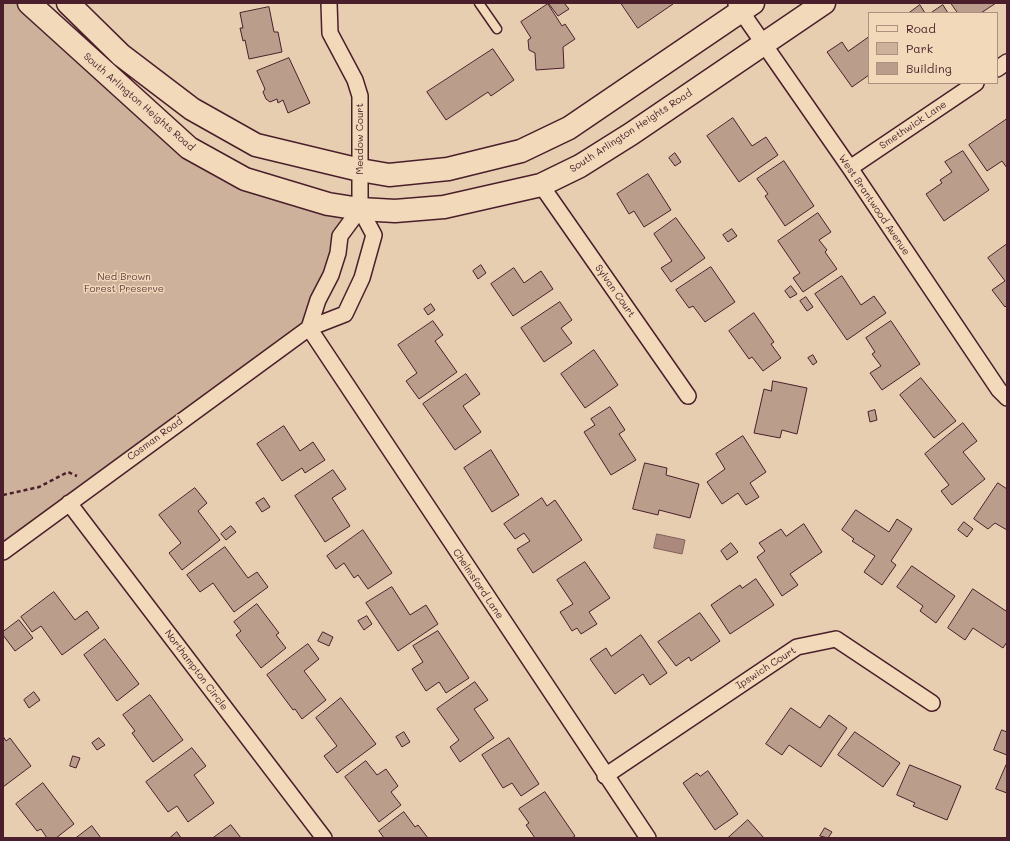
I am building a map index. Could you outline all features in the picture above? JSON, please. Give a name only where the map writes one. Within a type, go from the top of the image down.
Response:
[{"type":"main road","name":"South Arlington Heights Road","points":[[29,3],[189,148],[245,179],[328,204],[360,209],[395,211],[444,208],[541,185],[580,166],[618,142],[824,3]]},
{"type":"main road","points":[[68,3],[121,55],[192,109],[256,145],[360,170],[389,175],[474,164],[521,151],[569,128],[743,6]]},
{"type":"street","name":"Meadow Court","points":[[329,3],[330,33],[355,80],[360,96],[360,209]]},
{"type":"street","name":"West Brantwood Avenue","points":[[743,6],[764,44],[850,168],[999,390],[1007,398]]},
{"type":"street","points":[[998,68],[1007,62]]},
{"type":"street","name":"Smethwick Lane","points":[[850,168],[975,84]]},
{"type":"street","name":"Sylvan Court","points":[[541,185],[688,396]]},
{"type":"street","name":"Cosman Road","points":[[3,552],[88,488],[309,328],[345,314],[362,278],[374,235],[360,209]]},
{"type":"street","points":[[309,328],[318,300],[331,275],[338,253],[340,236],[360,209]]},
{"type":"street","name":"Chelmsford Lane","points":[[309,328],[648,838]]},
{"type":"street","name":"Northampton Circle","points":[[69,502],[324,838]]},
{"type":"street","name":"Ipswich Court","points":[[606,776],[797,647],[836,639],[932,703]]},
{"type":"lane","points":[[479,3],[497,29]]},
{"type":"path","points":[[3,495],[40,487],[68,472],[79,476],[88,488]]},
{"type":"green space","name":"Ned Brown Forest Preserve","points":[[3,3],[29,3],[189,148],[360,209],[309,328],[3,551]]},
{"type":"shaded area","points":[[657,534],[685,540],[682,554],[654,548]]},
{"type":"building","points":[[564,3],[569,9],[558,16],[549,4]]},
{"type":"building","points":[[621,3],[672,3],[673,4],[638,28]]},
{"type":"building","points":[[951,3],[996,3],[982,12],[957,12]]},
{"type":"building","points":[[548,4],[562,26],[565,24],[575,39],[563,47],[564,68],[536,70],[535,53],[529,50],[528,40],[531,38],[521,22]]},
{"type":"building","points":[[920,5],[924,12],[910,12]]},
{"type":"building","points":[[943,5],[947,12],[932,12]]},
{"type":"building","points":[[269,7],[274,32],[278,32],[282,52],[249,59],[245,40],[243,41],[240,28],[243,28],[240,13]]},
{"type":"building","points":[[868,38],[868,76],[852,87],[827,52],[842,42],[848,51]]},
{"type":"building","points":[[493,49],[514,80],[491,96],[488,92],[446,120],[427,92]]},
{"type":"building","points":[[289,58],[310,103],[288,113],[283,100],[278,103],[277,99],[270,102],[266,99],[263,92],[265,89],[257,71]]},
{"type":"building","points":[[733,118],[752,146],[766,137],[778,155],[739,182],[707,136]]},
{"type":"building","points":[[1007,119],[1007,168],[1002,161],[987,171],[969,145]]},
{"type":"building","points":[[963,151],[989,190],[944,221],[926,194],[942,183],[940,180],[952,172],[945,162]]},
{"type":"building","points":[[675,153],[681,162],[675,166],[669,158]]},
{"type":"building","points":[[784,161],[814,206],[785,226],[765,196],[768,194],[757,179]]},
{"type":"building","points":[[648,174],[671,210],[644,227],[634,211],[629,214],[617,194]]},
{"type":"building","points":[[818,213],[831,232],[819,240],[827,250],[825,252],[837,269],[803,292],[793,278],[800,273],[778,241]]},
{"type":"building","points":[[676,218],[705,258],[671,282],[661,268],[672,261],[654,234]]},
{"type":"building","points":[[732,229],[737,236],[728,242],[723,235]]},
{"type":"building","points":[[1007,244],[1007,305],[1005,307],[992,290],[1005,281],[988,258]]},
{"type":"building","points":[[481,265],[486,273],[478,279],[473,271]]},
{"type":"building","points":[[711,267],[735,302],[705,322],[693,306],[689,308],[676,290]]},
{"type":"building","points":[[514,268],[524,283],[541,271],[553,289],[513,316],[491,284]]},
{"type":"building","points":[[842,276],[861,305],[874,296],[886,313],[847,340],[815,294]]},
{"type":"building","points":[[791,286],[797,294],[790,298],[785,291]]},
{"type":"building","points":[[806,297],[813,307],[807,311],[800,301]]},
{"type":"building","points":[[560,302],[572,320],[561,328],[572,343],[544,362],[521,328]]},
{"type":"building","points":[[431,304],[435,310],[428,315],[424,309]]},
{"type":"building","points":[[754,313],[774,342],[771,344],[781,358],[763,371],[752,357],[749,359],[729,331]]},
{"type":"building","points":[[433,321],[443,335],[435,341],[457,372],[419,399],[406,381],[417,373],[398,345]]},
{"type":"building","points":[[891,321],[920,364],[882,390],[870,373],[881,366],[872,354],[875,352],[866,338]]},
{"type":"building","points":[[594,350],[618,385],[585,408],[561,374]]},
{"type":"building","points":[[813,355],[817,362],[813,365],[808,358]]},
{"type":"building","points":[[466,374],[480,394],[463,406],[481,432],[455,450],[423,404]]},
{"type":"building","points":[[921,378],[956,421],[934,438],[900,395]]},
{"type":"building","points":[[773,381],[807,388],[797,434],[782,430],[780,438],[754,433],[764,389],[771,391]]},
{"type":"building","points":[[610,407],[625,430],[619,434],[636,460],[611,475],[584,432],[595,425],[591,419]]},
{"type":"building","points":[[875,410],[877,420],[870,422],[868,412]]},
{"type":"building","points":[[963,423],[977,441],[963,452],[985,479],[952,505],[941,491],[949,485],[925,454]]},
{"type":"building","points":[[284,426],[300,451],[313,442],[325,460],[305,473],[302,468],[282,481],[257,444]]},
{"type":"building","points":[[743,436],[766,472],[750,483],[759,497],[746,505],[738,493],[722,504],[707,482],[725,469],[716,454]]},
{"type":"building","points":[[491,450],[519,495],[492,512],[464,468]]},
{"type":"building","points":[[645,463],[667,468],[666,475],[699,484],[690,518],[659,510],[658,515],[633,509]]},
{"type":"building","points":[[333,470],[346,489],[332,498],[350,526],[325,542],[295,496]]},
{"type":"building","points":[[998,483],[1007,489],[1007,530],[995,523],[988,529],[974,519]]},
{"type":"building","points":[[195,488],[207,503],[198,511],[220,540],[182,570],[169,553],[181,543],[159,515]]},
{"type":"building","points":[[264,498],[270,507],[262,512],[256,503]]},
{"type":"building","points":[[542,498],[547,506],[555,500],[582,540],[533,573],[517,549],[530,541],[524,533],[515,539],[504,524]]},
{"type":"building","points":[[856,510],[889,532],[897,519],[912,529],[891,561],[896,565],[882,585],[864,572],[875,556],[852,541],[854,539],[842,530]]},
{"type":"building","points":[[964,522],[973,529],[967,537],[958,530]]},
{"type":"building","points":[[804,524],[822,552],[790,574],[798,585],[782,596],[757,557],[765,551],[759,543],[781,529],[786,536]]},
{"type":"building","points":[[231,526],[236,532],[226,540],[221,534]]},
{"type":"building","points":[[363,530],[392,573],[368,589],[358,575],[354,578],[344,563],[336,569],[327,556]]},
{"type":"building","points":[[731,543],[738,552],[727,560],[721,551]]},
{"type":"building","points":[[225,547],[248,578],[257,572],[268,587],[234,612],[213,583],[200,592],[187,575]]},
{"type":"building","points":[[585,562],[610,598],[589,612],[597,624],[581,634],[577,628],[572,631],[560,612],[573,604],[557,580]]},
{"type":"building","points":[[912,566],[955,596],[936,623],[920,611],[923,606],[897,587]]},
{"type":"building","points":[[756,579],[774,605],[730,634],[711,605],[740,585],[742,588]]},
{"type":"building","points":[[392,587],[410,615],[426,605],[438,624],[398,651],[366,603]]},
{"type":"building","points":[[973,589],[1006,611],[1007,609],[1007,642],[1003,648],[973,628],[965,640],[948,628]]},
{"type":"building","points":[[54,592],[75,620],[87,611],[99,628],[62,655],[41,626],[32,632],[21,617]]},
{"type":"building","points":[[257,604],[279,633],[276,635],[286,648],[261,668],[236,635],[241,631],[234,622]]},
{"type":"building","points":[[700,613],[720,641],[691,661],[689,657],[676,666],[658,642]]},
{"type":"building","points":[[367,616],[372,624],[364,630],[358,621]]},
{"type":"building","points":[[19,620],[33,638],[15,651],[3,635],[3,632]]},
{"type":"building","points":[[438,631],[469,678],[446,693],[439,682],[426,691],[412,669],[423,662],[413,646]]},
{"type":"building","points":[[323,632],[333,637],[329,646],[318,641]]},
{"type":"building","points":[[641,635],[667,673],[650,685],[643,674],[615,694],[590,659],[606,648],[611,656]]},
{"type":"building","points":[[105,639],[139,684],[117,701],[84,655]]},
{"type":"building","points":[[308,644],[319,659],[304,671],[326,700],[302,719],[295,709],[293,710],[267,675]]},
{"type":"building","points":[[475,682],[488,700],[474,709],[494,738],[460,762],[450,747],[459,740],[437,709]]},
{"type":"building","points":[[34,692],[40,700],[29,708],[24,700]]},
{"type":"building","points":[[150,695],[183,740],[153,762],[132,733],[135,731],[123,715]]},
{"type":"building","points":[[341,698],[376,744],[337,773],[324,756],[337,746],[316,718]]},
{"type":"building","points":[[791,708],[820,728],[829,715],[847,728],[821,767],[789,745],[782,755],[766,744]]},
{"type":"building","points":[[1002,730],[1007,732],[1007,755],[994,750]]},
{"type":"building","points":[[404,732],[410,742],[402,747],[396,737]]},
{"type":"building","points":[[855,732],[900,763],[883,787],[838,755]]},
{"type":"building","points":[[3,736],[6,741],[10,738],[31,766],[3,787]]},
{"type":"building","points":[[99,738],[105,745],[97,750],[92,743]]},
{"type":"building","points":[[509,738],[539,784],[521,796],[512,783],[503,788],[482,755]]},
{"type":"building","points":[[192,748],[206,766],[194,775],[214,803],[188,822],[177,806],[168,812],[146,782]]},
{"type":"building","points":[[73,756],[80,758],[76,768],[70,766]]},
{"type":"building","points":[[366,761],[377,775],[386,769],[398,786],[391,792],[401,805],[379,822],[345,777]]},
{"type":"building","points":[[1007,763],[1007,793],[996,789]]},
{"type":"building","points":[[910,765],[961,786],[947,820],[913,806],[915,803],[897,795]]},
{"type":"building","points":[[708,771],[738,814],[715,830],[683,783],[697,773],[700,776]]},
{"type":"building","points":[[43,783],[74,824],[56,838],[47,838],[41,829],[37,831],[16,804]]},
{"type":"building","points":[[545,792],[575,836],[572,838],[535,838],[526,825],[529,823],[519,809]]},
{"type":"building","points":[[404,812],[415,827],[418,825],[428,838],[384,838],[379,831]]},
{"type":"building","points":[[748,820],[764,838],[728,838]]},
{"type":"building","points":[[231,825],[241,838],[213,838]]},
{"type":"building","points":[[92,826],[101,838],[76,838]]},
{"type":"building","points":[[825,828],[832,832],[828,838],[820,836]]},
{"type":"building","points":[[177,832],[181,838],[170,838]]}]
